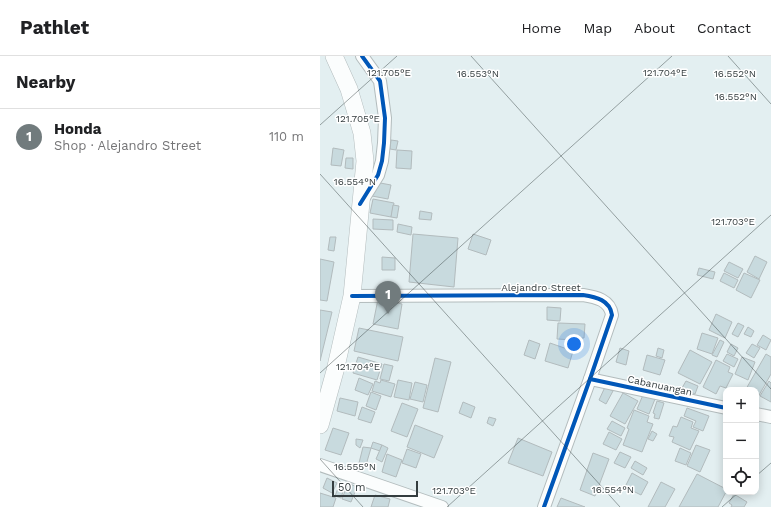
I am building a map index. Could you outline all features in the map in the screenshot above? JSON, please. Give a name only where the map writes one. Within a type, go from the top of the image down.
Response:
[{"type":"main road","points":[[320,425],[335,371],[352,296],[365,161],[362,133],[349,89],[334,56]]},
{"type":"street","points":[[360,204],[378,175],[382,161],[385,118],[380,81],[362,56]]},
{"type":"street","name":"Alejandro Street","points":[[352,296],[583,295],[597,297],[608,305],[611,309],[612,315],[544,507]]},
{"type":"street","name":"Cabanuangan","points":[[590,379],[723,407]]},
{"type":"street","points":[[759,415],[771,417]]},
{"type":"street","points":[[320,465],[442,507]]},
{"type":"building","points":[[391,140],[398,141],[396,150],[390,149]]},
{"type":"building","points":[[333,148],[344,150],[341,166],[331,165]]},
{"type":"building","points":[[397,150],[412,151],[411,169],[396,168]]},
{"type":"building","points":[[346,158],[353,158],[353,169],[345,168]]},
{"type":"building","points":[[375,182],[391,185],[388,199],[372,196]]},
{"type":"building","points":[[373,199],[394,203],[391,217],[370,213]]},
{"type":"building","points":[[393,205],[399,206],[397,218],[391,217]]},
{"type":"building","points":[[420,211],[432,213],[431,220],[419,219]]},
{"type":"building","points":[[373,219],[393,220],[393,230],[373,229]]},
{"type":"building","points":[[398,224],[412,227],[411,235],[397,232]]},
{"type":"building","points":[[413,234],[458,238],[454,287],[409,282]]},
{"type":"building","points":[[473,234],[491,240],[486,255],[468,249]]},
{"type":"building","points":[[330,237],[336,237],[334,251],[328,250]]},
{"type":"building","points":[[755,256],[767,262],[759,279],[747,272]]},
{"type":"building","points":[[382,257],[395,258],[395,270],[382,270]]},
{"type":"building","points":[[320,259],[334,262],[327,301],[320,300]]},
{"type":"building","points":[[729,262],[743,269],[738,278],[724,271]]},
{"type":"building","points":[[699,268],[715,272],[713,279],[697,275]]},
{"type":"building","points":[[724,273],[738,280],[734,288],[720,281]]},
{"type":"building","points":[[744,273],[760,280],[751,298],[736,290]]},
{"type":"building","points":[[378,299],[402,304],[398,329],[373,324]]},
{"type":"building","points":[[547,307],[561,308],[560,321],[547,320]]},
{"type":"building","points":[[320,310],[332,312],[320,361]]},
{"type":"building","points":[[716,314],[732,322],[725,338],[709,330]]},
{"type":"building","points":[[558,323],[585,324],[584,338],[574,338],[574,340],[557,339]]},
{"type":"building","points":[[738,323],[744,326],[738,337],[732,334]]},
{"type":"building","points":[[748,327],[754,331],[751,337],[744,334]]},
{"type":"building","points":[[359,328],[403,337],[398,361],[354,351]]},
{"type":"building","points":[[702,333],[718,338],[712,354],[697,349]]},
{"type":"building","points":[[763,335],[771,340],[766,350],[757,345]]},
{"type":"building","points":[[529,340],[540,344],[535,359],[524,355]]},
{"type":"building","points":[[720,340],[724,342],[717,357],[712,355]]},
{"type":"building","points":[[550,343],[573,351],[568,368],[545,361]]},
{"type":"building","points":[[731,344],[738,348],[734,356],[727,352]]},
{"type":"building","points":[[752,344],[760,348],[754,358],[746,353]]},
{"type":"building","points":[[620,348],[629,351],[626,365],[616,362]]},
{"type":"building","points":[[658,348],[664,350],[662,358],[656,356]]},
{"type":"building","points":[[690,350],[712,362],[700,384],[678,373]]},
{"type":"building","points":[[727,354],[738,359],[734,367],[723,361]]},
{"type":"building","points":[[766,354],[771,357],[771,374],[759,395],[759,387],[747,387]]},
{"type":"building","points":[[647,355],[665,360],[660,375],[643,370]]},
{"type":"building","points":[[358,357],[382,364],[377,380],[353,373]]},
{"type":"building","points":[[742,357],[755,362],[748,380],[735,374]]},
{"type":"building","points":[[435,358],[451,362],[438,412],[423,408]]},
{"type":"building","points":[[716,360],[730,367],[728,372],[733,374],[726,387],[720,386],[716,394],[703,387]]},
{"type":"building","points":[[384,364],[393,366],[389,381],[380,379]]},
{"type":"building","points":[[359,378],[373,384],[368,395],[355,390]]},
{"type":"building","points":[[381,380],[395,384],[391,397],[372,391],[375,381],[380,383]]},
{"type":"building","points":[[398,380],[412,383],[409,400],[394,397]]},
{"type":"building","points":[[686,381],[698,386],[695,394],[682,388]]},
{"type":"building","points":[[769,381],[771,383],[771,402],[760,396]]},
{"type":"building","points":[[415,382],[427,385],[423,402],[410,399]]},
{"type":"building","points":[[605,387],[613,391],[606,404],[599,400]]},
{"type":"building","points":[[371,392],[381,396],[376,410],[366,406]]},
{"type":"building","points":[[623,393],[638,401],[625,424],[610,416]]},
{"type":"building","points":[[643,395],[655,399],[649,414],[637,409]]},
{"type":"building","points":[[340,398],[358,402],[355,416],[337,411]]},
{"type":"building","points":[[657,401],[664,403],[659,419],[654,418],[655,414],[653,413]]},
{"type":"building","points":[[463,402],[475,407],[471,418],[459,413]]},
{"type":"building","points":[[402,403],[418,409],[407,437],[391,431]]},
{"type":"building","points":[[362,407],[375,412],[371,423],[358,419]]},
{"type":"building","points":[[687,408],[709,416],[703,431],[693,427],[696,421],[684,416]]},
{"type":"building","points":[[634,410],[649,416],[647,422],[653,424],[642,452],[623,445],[629,429],[627,428]]},
{"type":"building","points":[[489,417],[496,419],[493,426],[487,423]]},
{"type":"building","points":[[681,417],[693,422],[691,428],[699,431],[690,450],[672,442],[674,437],[669,436],[673,426],[677,427]]},
{"type":"building","points":[[612,421],[625,428],[621,436],[607,429]]},
{"type":"building","points":[[415,425],[443,436],[434,458],[407,447]]},
{"type":"building","points":[[333,428],[349,433],[341,455],[325,450]]},
{"type":"building","points":[[652,431],[657,434],[653,441],[648,439]]},
{"type":"building","points":[[609,432],[622,439],[616,450],[603,444]]},
{"type":"building","points":[[518,438],[552,452],[543,476],[508,463]]},
{"type":"building","points":[[356,439],[363,440],[360,448],[356,445]]},
{"type":"building","points":[[373,442],[382,445],[380,451],[371,448]]},
{"type":"building","points":[[382,445],[388,448],[382,462],[376,459]]},
{"type":"building","points":[[696,445],[710,450],[700,472],[687,466]]},
{"type":"building","points":[[363,447],[371,448],[366,465],[359,463]]},
{"type":"building","points":[[680,448],[691,453],[686,465],[675,461]]},
{"type":"building","points":[[407,449],[421,454],[416,468],[402,463]]},
{"type":"building","points":[[620,452],[631,457],[625,468],[614,463]]},
{"type":"building","points":[[593,453],[609,459],[595,496],[580,490]]},
{"type":"building","points":[[387,454],[402,460],[396,477],[382,472]]},
{"type":"building","points":[[635,461],[647,468],[643,475],[631,468]]},
{"type":"building","points":[[632,473],[648,482],[641,495],[625,487]]},
{"type":"building","points":[[697,474],[723,487],[723,495],[724,495],[718,507],[679,507]]},
{"type":"building","points":[[327,478],[337,483],[332,493],[323,488]]},
{"type":"building","points":[[661,482],[675,489],[665,507],[648,507]]},
{"type":"building","points":[[340,483],[345,485],[341,498],[335,496]]},
{"type":"building","points":[[348,483],[357,487],[351,502],[342,499]]},
{"type":"building","points":[[320,493],[336,498],[333,507],[320,507]]},
{"type":"building","points":[[375,495],[390,499],[388,507],[371,507]]},
{"type":"building","points":[[733,495],[747,502],[744,507],[731,507],[732,505],[729,503]]},
{"type":"building","points":[[561,498],[585,507],[557,507]]},
{"type":"cycle path","points":[[360,204],[378,175],[382,161],[385,118],[380,81],[362,56]]},
{"type":"cycle path","points":[[352,296],[583,295],[602,300],[608,306],[612,315],[544,507]]},
{"type":"cycle path","points":[[590,379],[723,407]]},
{"type":"place","name":"Honda","points":[[388,314]]}]
